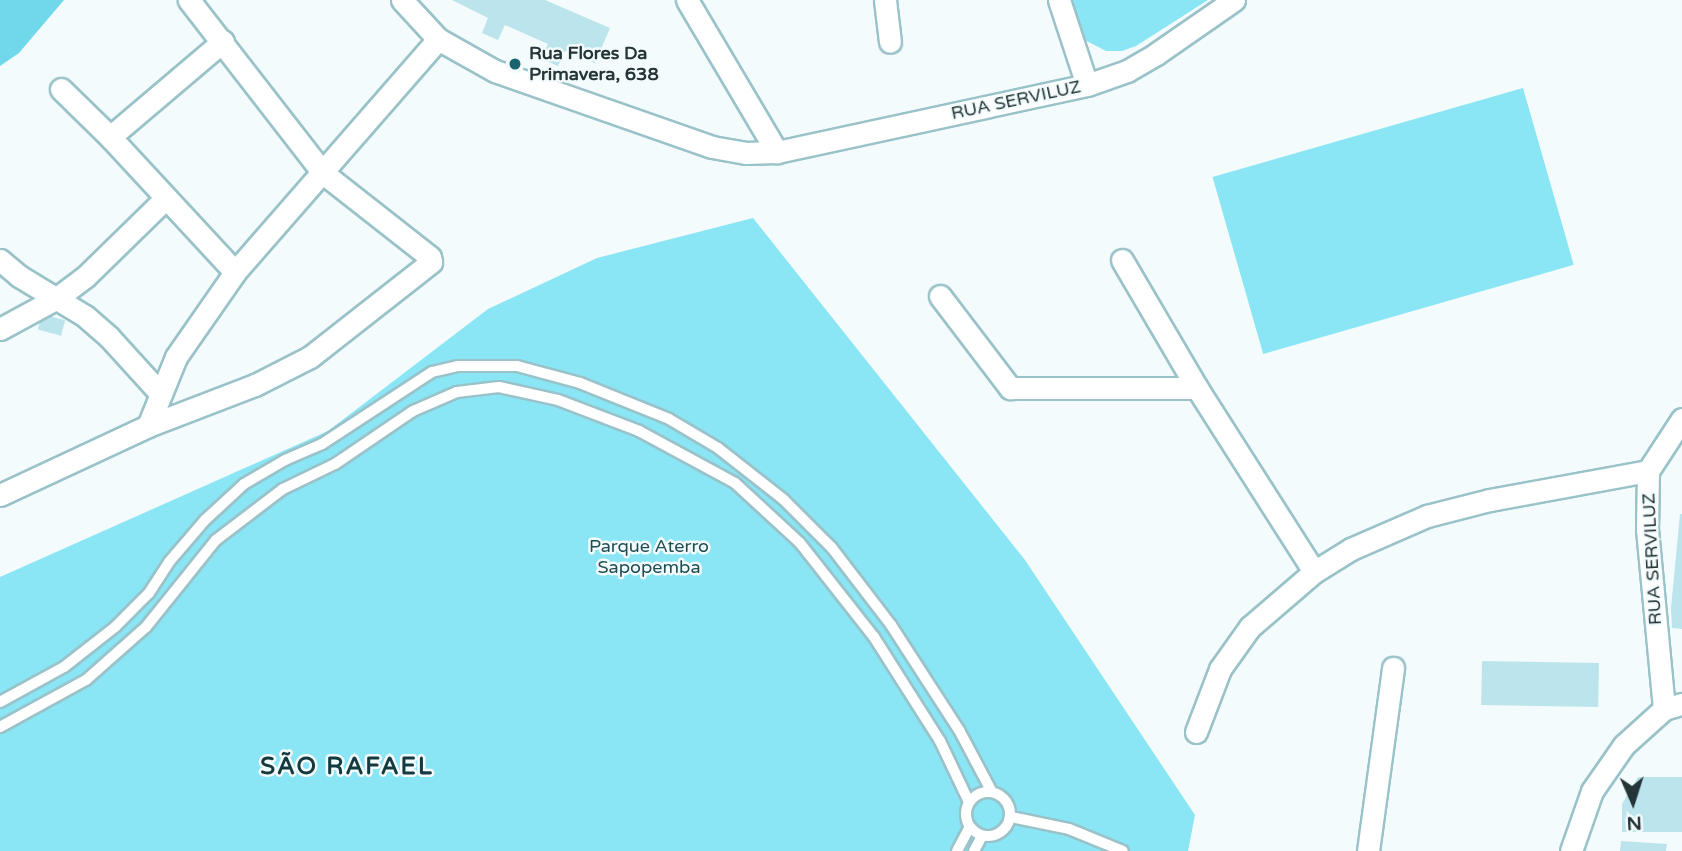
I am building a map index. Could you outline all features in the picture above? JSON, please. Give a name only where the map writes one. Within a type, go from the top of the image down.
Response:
[{"type":"street","points":[[0,495],[148,426],[255,385],[310,357],[429,265],[430,257],[323,173],[189,0]]},
{"type":"street","name":"RUA SERVILUZ","points":[[402,0],[438,38],[495,71],[712,147],[746,153],[777,152],[1087,85],[1136,66],[1234,0]]},
{"type":"street","points":[[687,0],[777,152]]},
{"type":"street","points":[[885,0],[890,42]]},
{"type":"street","points":[[1059,0],[1087,85]]},
{"type":"street","points":[[148,426],[176,357],[235,272],[438,38]]},
{"type":"street","points":[[110,137],[223,41]]},
{"type":"street","points":[[61,89],[110,137],[235,272]]},
{"type":"street","points":[[0,329],[57,298],[85,277],[166,198]]},
{"type":"street","points":[[0,260],[19,276],[85,316],[109,337],[160,393]]},
{"type":"street","points":[[1122,260],[1197,388],[1314,572]]},
{"type":"street","points":[[940,296],[1010,388],[1197,388]]},
{"type":"street","name":"RUA SERVILUZ","points":[[1673,707],[1647,529],[1648,471],[1682,419]]},
{"type":"street","points":[[1196,732],[1220,669],[1250,628],[1314,572],[1351,549],[1427,516],[1490,500],[1648,471]]},
{"type":"street","points":[[1368,851],[1393,668]]},
{"type":"street","points":[[1571,851],[1592,791],[1624,745],[1673,707]]},
{"type":"lane","points":[[0,702],[64,667],[115,627],[149,593],[169,562],[205,520],[244,484],[322,444],[432,372],[458,366],[517,366],[580,383],[670,419],[718,448],[783,499],[832,548],[891,625],[959,730],[992,792],[1006,800],[1011,817],[1001,833],[982,836],[970,827],[966,819],[969,802],[975,795],[992,792]]},
{"type":"lane","points":[[0,727],[86,680],[146,627],[216,540],[283,489],[335,464],[413,411],[457,392],[499,387],[558,400],[639,431],[736,483],[800,543],[874,637],[940,741],[969,802]]},
{"type":"lane","points":[[1011,817],[1050,824],[1123,851]]},
{"type":"lane","points":[[957,851],[970,827]]},
{"type":"lane","points":[[974,851],[982,836]]},
{"type":"green space","points":[[1070,0],[1208,0],[1136,46],[1122,51],[1106,51],[1079,37]]},
{"type":"green space","points":[[1523,88],[1574,265],[1263,354],[1213,177]]},
{"type":"green space","name":"Parque Aterro Sapopemba","points":[[753,218],[1025,560],[1195,815],[1188,851],[0,851],[0,577],[328,431],[488,309],[597,258]]},
{"type":"shaded area","points":[[0,0],[64,0],[19,53],[0,66]]},
{"type":"building","points":[[452,0],[545,0],[610,28],[595,63],[565,51],[558,66],[541,59],[548,44],[505,25],[498,40],[482,33],[488,18]]},
{"type":"building","points":[[42,314],[65,320],[61,336],[38,329]]},
{"type":"building","points":[[1680,514],[1682,629],[1672,628],[1671,608]]},
{"type":"building","points":[[1482,661],[1599,663],[1598,707],[1481,705]]},
{"type":"building","points":[[1638,777],[1682,777],[1682,832],[1622,832],[1622,804]]},
{"type":"building","points":[[1621,841],[1667,844],[1666,851],[1620,851]]},
{"type":"place","name":"Rua Flores Da Primavera, 638","points":[[515,64]]},
{"type":"district","name":"SÃO RAFAEL","points":[[347,767]]}]
